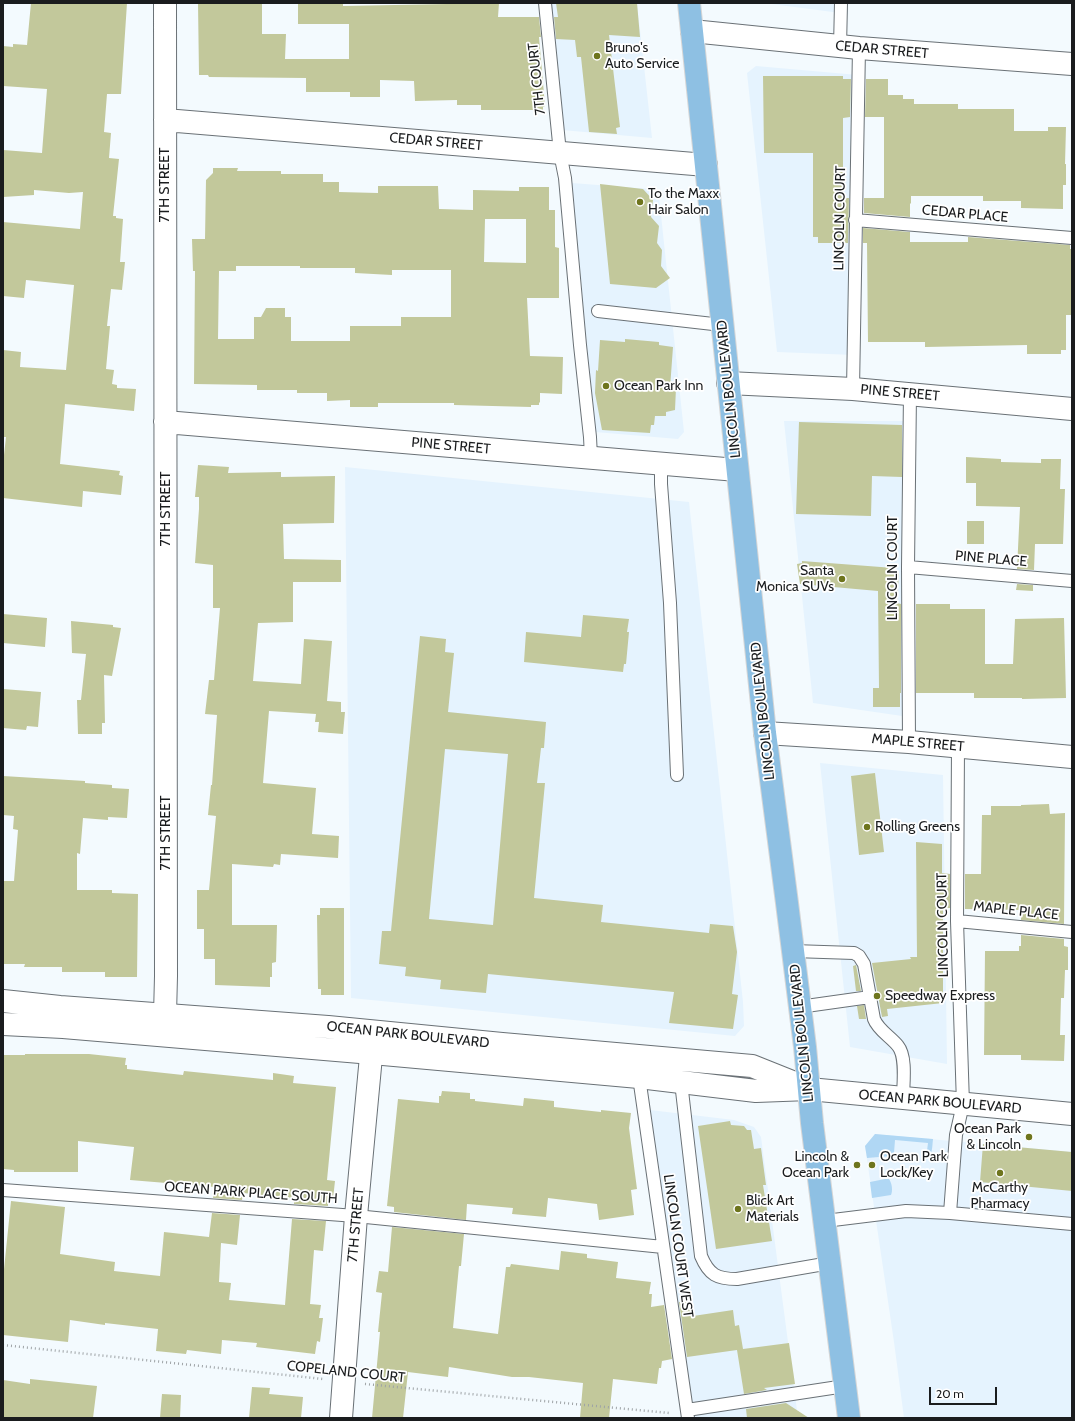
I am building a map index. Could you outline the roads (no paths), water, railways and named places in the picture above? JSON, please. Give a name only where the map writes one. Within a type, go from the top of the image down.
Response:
[{"type":"highway","name":"LINCOLN BOULEVARD","points":[[689,3],[765,733],[793,951],[812,1123],[849,1418]]},
{"type":"street","name":"7TH STREET","points":[[165,3],[165,1015]]},
{"type":"street","name":"CEDAR STREET","points":[[692,31],[849,47],[1072,64]]},
{"type":"street","name":"CEDAR STREET","points":[[165,120],[706,165]]},
{"type":"street","name":"PINE STREET","points":[[728,383],[910,393],[1072,409]]},
{"type":"street","name":"PINE STREET","points":[[165,422],[737,470]]},
{"type":"street","name":"MAPLE STREET","points":[[765,733],[909,742],[1072,757]]},
{"type":"street","name":"OCEAN PARK BOULEVARD","points":[[3,1001],[62,1017],[372,1052],[639,1077],[756,1091],[808,1089],[1072,1114]]},
{"type":"street","points":[[3,1010],[38,1012],[62,1017]]},
{"type":"street","name":"OCEAN PARK BOULEVARD","points":[[3,1024],[62,1017],[165,1015],[373,1031],[752,1066],[808,1089]]},
{"type":"street","name":"7TH STREET","points":[[341,1418],[356,1216],[373,1031]]},
{"type":"lane","name":"7TH COURT","points":[[545,3],[560,153],[565,178],[591,457]]},
{"type":"lane","name":"LINCOLN COURT","points":[[840,3],[849,47],[855,220],[853,389]]},
{"type":"lane","name":"CEDAR PLACE","points":[[855,220],[1072,238]]},
{"type":"lane","points":[[598,311],[722,325]]},
{"type":"lane","name":"LINCOLN COURT","points":[[909,742],[908,567],[910,393]]},
{"type":"lane","points":[[661,463],[661,484],[670,611],[677,775]]},
{"type":"lane","name":"PINE PLACE","points":[[908,567],[1072,581]]},
{"type":"lane","name":"LINCOLN COURT","points":[[950,1213],[956,1135],[963,1104],[957,921],[958,746]]},
{"type":"lane","name":"MAPLE PLACE","points":[[957,921],[1072,932]]},
{"type":"lane","points":[[793,951],[854,954],[859,956],[864,964],[876,1024],[899,1047],[902,1054],[903,1098]]},
{"type":"lane","points":[[799,1007],[870,997]]},
{"type":"lane","name":"LINCOLN COURT WEST","points":[[639,1077],[688,1414]]},
{"type":"lane","points":[[681,1082],[701,1256],[706,1268],[724,1279],[737,1279],[830,1263]]},
{"type":"lane","name":"OCEAN PARK PLACE SOUTH","points":[[3,1190],[356,1216],[663,1247]]},
{"type":"lane","points":[[825,1221],[906,1211],[950,1213],[1072,1224]]},
{"type":"lane","points":[[688,1414],[845,1386]]},
{"type":"place","name":"Bruno's Auto Service","points":[[597,56]]},
{"type":"place","name":"To the Maxx Hair Salon","points":[[640,202]]},
{"type":"place","name":"Ocean Park Inn","points":[[606,386]]},
{"type":"place","name":"Santa Monica SUVs","points":[[842,579]]},
{"type":"place","name":"Rolling Greens","points":[[867,827]]},
{"type":"place","name":"Speedway Express","points":[[877,996]]},
{"type":"place","name":"Ocean Park & Lincoln","points":[[1029,1137]]},
{"type":"place","name":"Lincoln & Ocean Park","points":[[857,1165]]},
{"type":"place","name":"Ocean Park Lock/Key","points":[[872,1165]]},
{"type":"place","name":"McCarthy Pharmacy","points":[[1000,1173]]},
{"type":"place","name":"Blick Art Materials","points":[[738,1209]]}]
